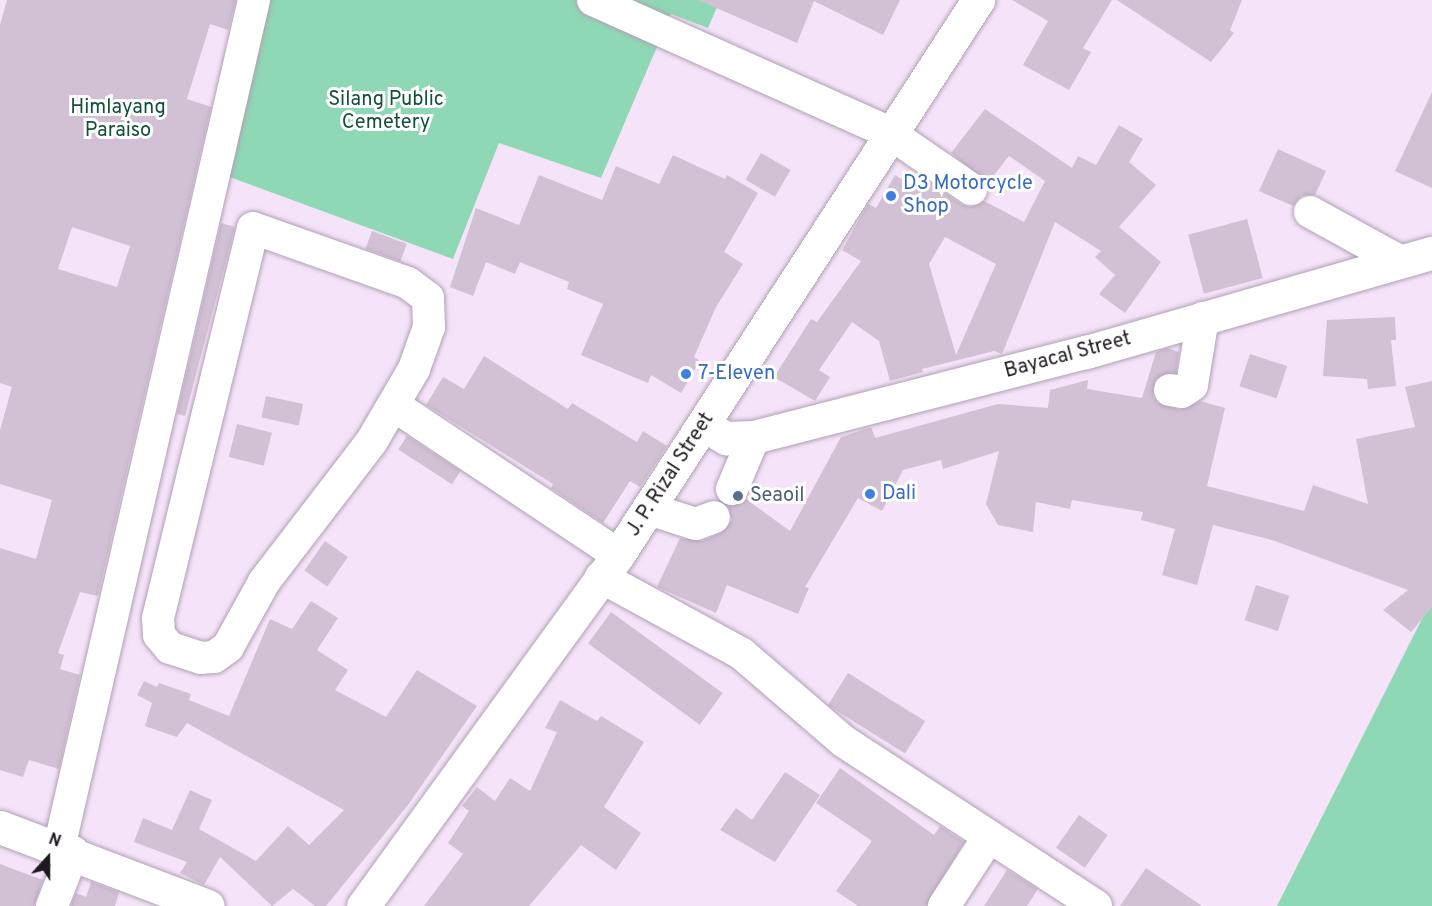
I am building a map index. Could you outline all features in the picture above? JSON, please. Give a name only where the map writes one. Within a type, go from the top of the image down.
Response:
[{"type":"main road","name":"J. P. Rizal Street","points":[[363,906],[649,509],[704,426],[968,3]]},
{"type":"main road","name":"Bayacal Street","points":[[704,426],[726,438],[754,437],[1203,318],[1432,253]]},
{"type":"main road","points":[[0,827],[66,850],[208,906]]},
{"type":"street","points":[[52,906],[254,0]]},
{"type":"street","points":[[593,0],[888,132],[971,189]]},
{"type":"street","points":[[1310,212],[1399,261]]},
{"type":"street","points":[[253,228],[408,283],[428,298],[429,327],[395,406],[264,582],[228,647],[214,657],[201,658],[170,648],[159,635],[158,618],[253,228]]},
{"type":"street","points":[[1170,390],[1182,392],[1192,385],[1203,318]]},
{"type":"street","points":[[395,406],[610,566],[742,654],[843,741],[1087,903]]},
{"type":"street","points":[[732,489],[754,437]]},
{"type":"street","points":[[649,509],[696,524],[714,517]]},
{"type":"street","points":[[944,906],[988,838]]},
{"type":"green space","name":"Silang Public Cemetery","points":[[270,0],[720,0],[708,28],[671,14],[601,178],[499,143],[453,259],[227,176]]},
{"type":"green space","points":[[1432,599],[1432,906],[1277,906]]},
{"type":"building","name":"Himlayang Paraiso","points":[[7,0],[236,0],[228,30],[210,24],[187,99],[211,107],[98,596],[80,592],[58,653],[64,655],[60,669],[80,675],[59,769],[29,760],[23,777],[0,770],[0,548],[36,559],[52,500],[0,484],[0,430],[12,387],[0,383],[0,25]],"holes":[[[72,227],[130,246],[117,287],[58,269]]]},
{"type":"building","points":[[698,0],[900,0],[883,35],[814,1],[797,43]]},
{"type":"building","points":[[1012,0],[1112,0],[1083,48],[1091,52],[1069,90],[1023,65],[1048,21]]},
{"type":"building","points":[[1117,0],[1242,0],[1230,30],[1234,33],[1211,62]]},
{"type":"building","points":[[1432,92],[1432,188],[1395,171]]},
{"type":"building","points":[[985,109],[1072,168],[1078,156],[1096,165],[1119,125],[1143,139],[1129,162],[1156,185],[1119,227],[1161,262],[1125,313],[1099,294],[1115,275],[1095,257],[1101,251],[1055,222],[1002,354],[994,351],[922,369],[923,372],[890,381],[879,341],[852,322],[819,370],[830,377],[815,401],[774,377],[811,319],[817,322],[861,261],[842,250],[868,204],[876,208],[895,175],[919,190],[926,180],[961,204],[970,207],[984,201],[1024,222],[1045,181],[1009,156],[988,183],[951,153]],"holes":[[[945,237],[996,264],[956,355],[929,264]]]},
{"type":"building","points":[[1278,149],[1326,171],[1315,195],[1301,196],[1293,206],[1259,191]]},
{"type":"building","points":[[761,153],[790,170],[775,197],[746,180]]},
{"type":"building","points":[[673,155],[725,179],[727,175],[758,193],[724,252],[743,264],[716,307],[694,357],[700,361],[681,393],[651,375],[648,383],[581,355],[603,304],[567,289],[569,282],[520,262],[515,274],[486,262],[473,296],[450,287],[476,208],[519,225],[539,175],[602,200],[616,166],[659,184]]},
{"type":"building","points":[[1247,219],[1263,278],[1204,294],[1188,235]]},
{"type":"building","points":[[221,223],[235,227],[185,416],[177,414]]},
{"type":"building","points":[[372,231],[407,244],[400,262],[366,249]]},
{"type":"building","points":[[1395,317],[1396,340],[1391,340],[1396,386],[1368,389],[1367,379],[1323,376],[1327,320]]},
{"type":"building","points":[[1167,348],[1179,352],[1176,373],[1156,379],[1153,396],[1158,403],[1180,410],[1200,401],[1225,408],[1207,486],[1304,511],[1313,485],[1368,504],[1356,439],[1415,427],[1405,387],[1432,381],[1432,607],[1411,632],[1383,610],[1408,590],[1272,540],[1213,525],[1197,585],[1162,575],[1175,529],[1141,520],[1143,512],[1072,500],[1070,509],[1036,502],[1033,532],[998,525],[986,504],[999,451],[943,469],[941,460],[903,470],[882,511],[858,498],[805,587],[809,588],[798,614],[727,585],[716,613],[657,587],[680,538],[702,541],[721,533],[732,520],[728,506],[746,499],[790,531],[841,437],[871,427],[875,438],[998,404],[1048,408],[1050,390],[1088,380],[1087,389],[1142,398],[1156,352]]},
{"type":"building","points":[[1250,354],[1287,366],[1277,398],[1239,386]]},
{"type":"building","points":[[484,356],[568,409],[572,403],[637,442],[643,431],[667,446],[640,487],[630,481],[603,523],[551,488],[553,484],[426,405],[443,377],[464,389]]},
{"type":"building","points":[[266,396],[303,404],[299,425],[261,418]]},
{"type":"building","points":[[237,424],[272,433],[264,466],[229,457]]},
{"type":"building","points":[[407,436],[461,471],[452,484],[398,449]]},
{"type":"building","points":[[325,541],[348,557],[327,587],[304,570]]},
{"type":"building","points":[[1256,585],[1289,596],[1278,631],[1245,620]]},
{"type":"building","points":[[311,601],[338,618],[317,650],[348,670],[335,690],[386,717],[417,670],[477,706],[408,805],[326,906],[315,906],[293,889],[272,906],[220,857],[204,885],[180,873],[187,862],[134,842],[143,818],[172,830],[190,790],[212,800],[199,829],[256,861],[288,826],[309,845],[344,810],[187,723],[177,737],[145,726],[152,703],[137,695],[144,681],[157,687],[159,683],[191,694],[189,700],[229,716],[270,619],[292,629]]},
{"type":"building","points":[[611,612],[723,693],[700,725],[588,644]]},
{"type":"building","points":[[848,673],[925,721],[905,753],[828,705]]},
{"type":"building","points":[[560,700],[597,721],[601,716],[644,742],[604,807],[641,833],[616,870],[581,845],[529,906],[424,906],[463,854],[448,843],[469,811],[462,806],[477,787],[495,801],[510,778],[530,791],[557,732],[545,728]]},
{"type":"building","points":[[840,768],[934,835],[940,826],[964,842],[926,906],[858,906],[836,891],[872,841],[816,803]]},
{"type":"building","points":[[785,772],[820,795],[775,862],[720,830],[736,808],[752,820]]},
{"type":"building","points":[[1079,815],[1108,835],[1085,868],[1056,848]]},
{"type":"building","points":[[0,864],[43,880],[34,906],[0,906]]},
{"type":"building","points":[[1146,868],[1202,906],[1120,906]]},
{"type":"building","points":[[1007,870],[1038,889],[1027,906],[984,906]]},
{"type":"building","points":[[91,882],[119,892],[115,906],[71,906],[76,893],[86,897]]},
{"type":"place","name":"D3 Motorcycle Shop","points":[[891,196]]},
{"type":"place","name":"7-Eleven","points":[[686,374]]},
{"type":"place","name":"Dali","points":[[870,494]]},
{"type":"place","name":"Seaoil","points":[[738,496]]}]
